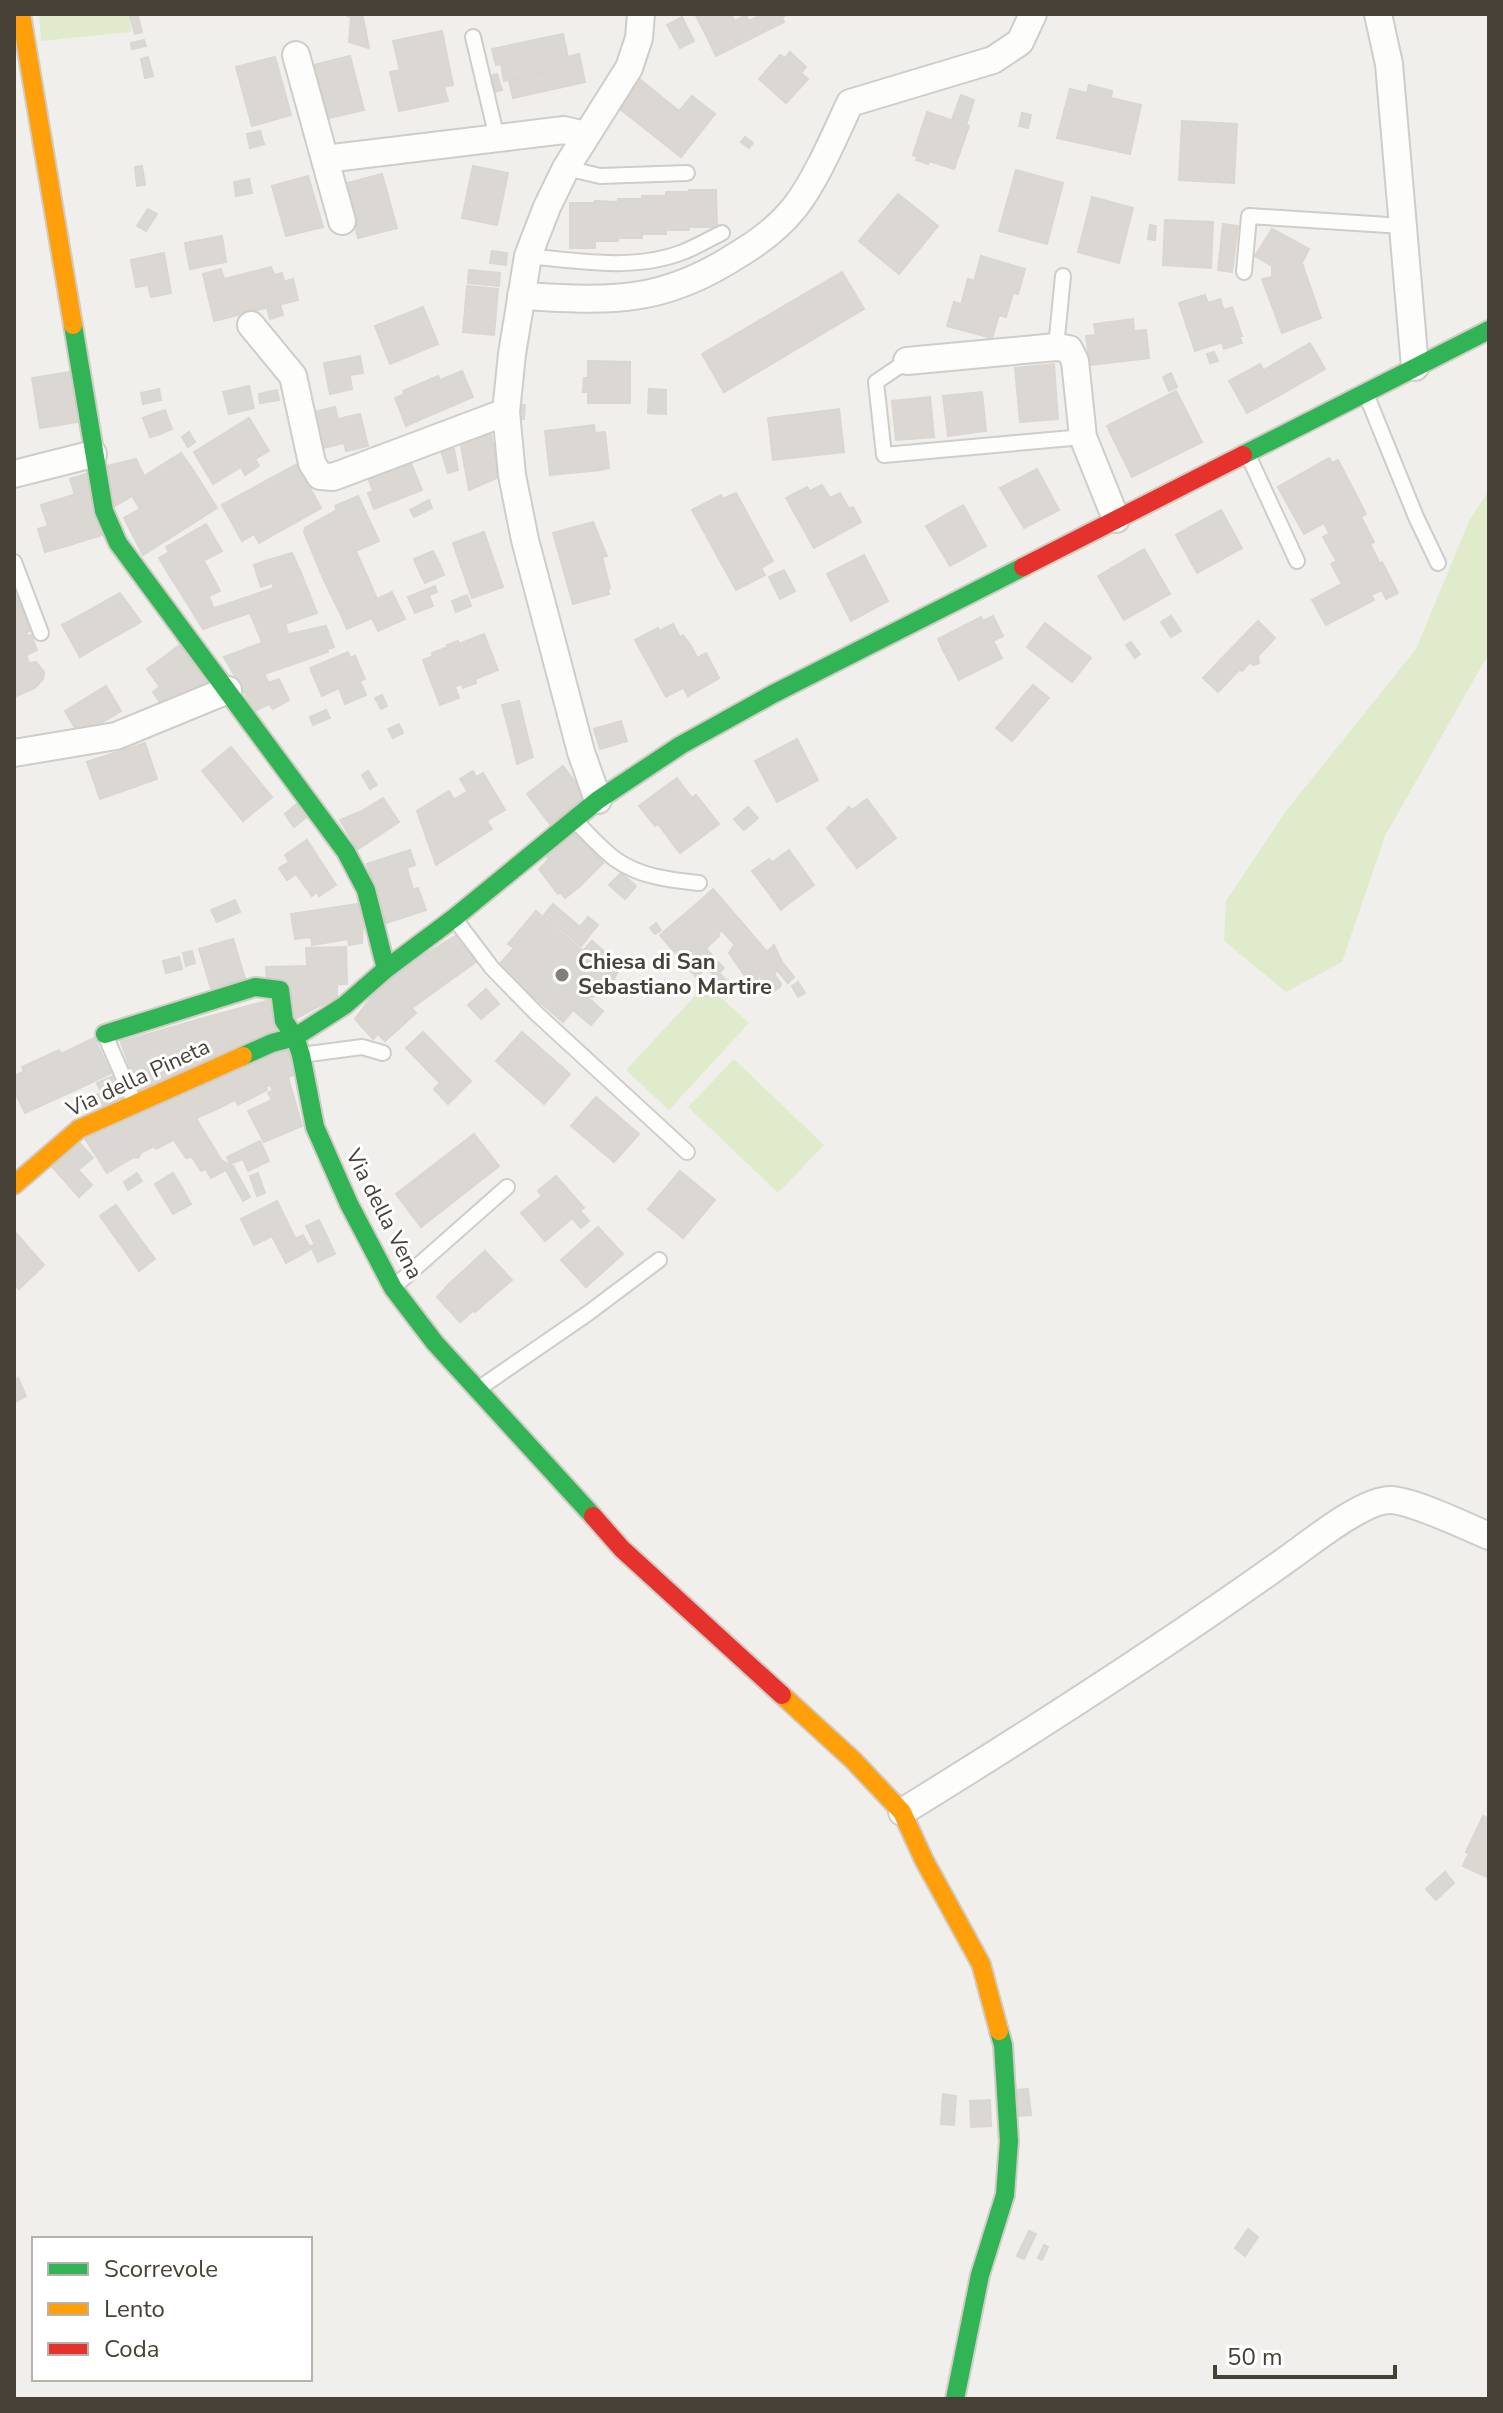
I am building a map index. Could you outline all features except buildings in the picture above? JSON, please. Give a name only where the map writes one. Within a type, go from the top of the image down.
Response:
[{"type":"street","points":[[21,14],[104,511],[118,543],[346,852],[366,890],[386,969]]},
{"type":"street","points":[[598,800],[581,752],[525,540],[512,475],[506,412],[528,256],[566,168],[629,68],[639,38],[641,14]]},
{"type":"street","points":[[521,296],[597,301],[645,296],[706,276],[771,234],[797,205],[850,103],[993,60],[1020,42],[1033,14]]},
{"type":"street","points":[[1378,14],[1389,64],[1415,367]]},
{"type":"street","points":[[296,55],[342,221]]},
{"type":"street","points":[[325,159],[564,130],[585,135]]},
{"type":"street","points":[[251,325],[293,376],[312,463],[320,476],[333,477],[506,412]]},
{"type":"street","name":"Via della Pineta","points":[[14,1185],[79,1129],[272,1043],[298,1046],[386,969],[454,918],[598,800],[681,745],[773,694],[1489,330]]},
{"type":"street","points":[[907,361],[1056,347],[1069,349],[1075,361],[1083,437],[1116,519]]},
{"type":"street","points":[[14,474],[93,454]]},
{"type":"street","points":[[14,753],[116,736],[228,690]]},
{"type":"street","name":"Via della Vena","points":[[105,1034],[255,987],[280,990],[284,1021],[298,1046],[315,1127],[349,1204],[393,1288],[435,1343],[622,1549],[853,1760],[902,1812],[924,1860],[981,1964],[1003,2045],[1009,2141],[1005,2195],[980,2275],[955,2399]]},
{"type":"street","points":[[902,1812],[1074,1706],[1352,1513],[1391,1500],[1428,1511],[1489,1536]]},
{"type":"lane","points":[[473,37],[497,138]]},
{"type":"lane","points":[[566,168],[600,176],[687,173]]},
{"type":"lane","points":[[1244,272],[1249,216],[1403,226]]},
{"type":"lane","points":[[528,256],[594,263],[641,261],[681,253],[722,233]]},
{"type":"lane","points":[[1056,347],[1063,276]]},
{"type":"lane","points":[[907,361],[876,382],[884,455],[1083,437]]},
{"type":"lane","points":[[1366,392],[1416,517],[1438,563]]},
{"type":"lane","points":[[1247,453],[1297,561]]},
{"type":"lane","points":[[14,562],[41,633]]},
{"type":"lane","points":[[574,819],[616,859],[640,872],[664,880],[699,883]]},
{"type":"lane","points":[[454,918],[492,968],[536,1013],[687,1152]]},
{"type":"lane","points":[[105,1034],[135,1104]]},
{"type":"lane","points":[[298,1046],[362,1047],[383,1053]]},
{"type":"lane","points":[[393,1288],[507,1187]]},
{"type":"lane","points":[[478,1389],[659,1260]]},
{"type":"green space","points":[[39,14],[129,14],[131,32],[41,41]]},
{"type":"green space","points":[[1489,490],[1489,653],[1385,836],[1342,962],[1286,992],[1224,941],[1226,901],[1286,811],[1416,649],[1469,521]]},
{"type":"green space","points":[[706,984],[749,1023],[669,1110],[626,1070]]},
{"type":"green space","points":[[734,1059],[824,1145],[778,1193],[688,1107]]},
{"type":"traffic: fast","points":[[73,325],[104,511],[118,543],[346,852],[366,890],[386,969]]},
{"type":"traffic: fast","points":[[1243,455],[1489,330]]},
{"type":"traffic: fast","points":[[243,1056],[295,1037],[345,1005],[598,800],[681,745],[773,694],[1023,567]]},
{"type":"traffic: fast","points":[[105,1034],[255,987],[280,990],[284,1021],[295,1037],[301,1055],[315,1127],[349,1204],[393,1288],[435,1343],[593,1516]]},
{"type":"traffic: fast","points":[[955,2399],[980,2275],[1005,2195],[1009,2141],[1003,2045],[999,2031]]},
{"type":"traffic: slow","points":[[21,14],[73,325]]},
{"type":"traffic: slow","points":[[14,1185],[79,1129],[243,1056]]},
{"type":"traffic: slow","points":[[782,1695],[853,1760],[902,1812],[924,1860],[981,1964],[999,2031]]},
{"type":"traffic: jam","points":[[1023,567],[1243,455]]},
{"type":"traffic: jam","points":[[593,1516],[622,1549],[782,1695]]},
{"type":"place","name":"Chiesa di San Sebastiano Martire","points":[[562,975]]}]
